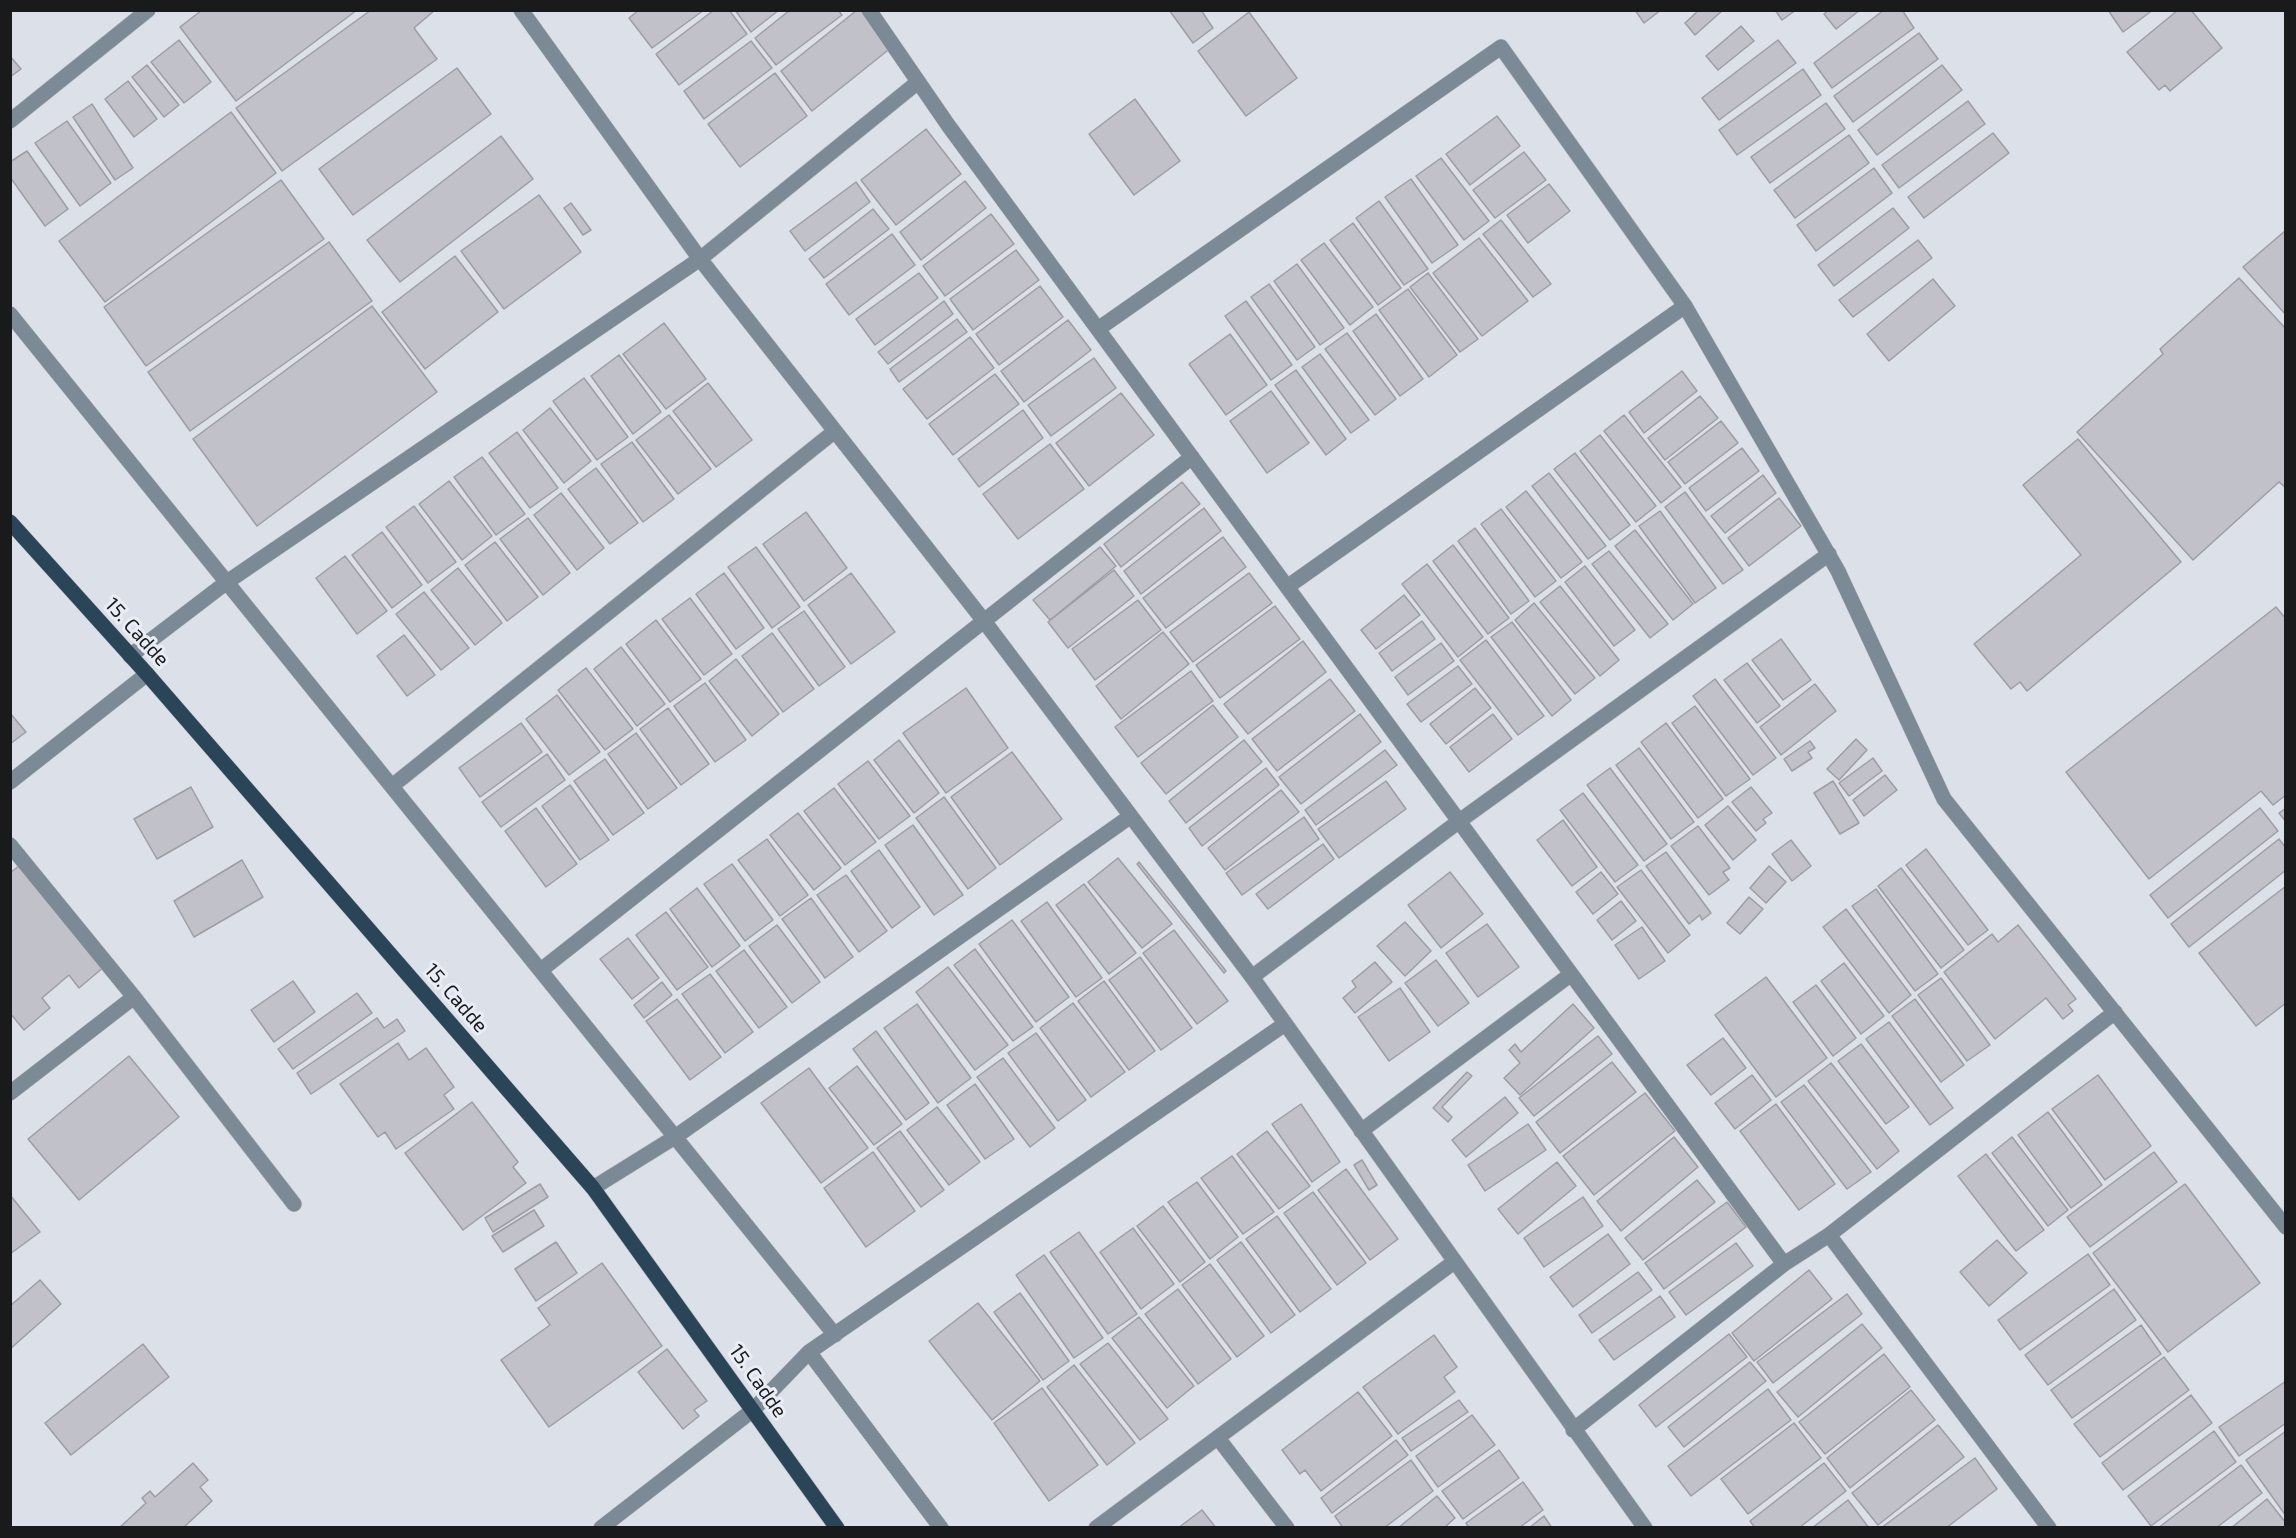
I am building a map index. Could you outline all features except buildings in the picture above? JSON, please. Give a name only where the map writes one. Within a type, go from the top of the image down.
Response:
[{"type":"main road","name":"15. Cadde","points":[[10,522],[147,674],[593,1188],[837,1527]]},
{"type":"street","points":[[10,121],[148,10]]},
{"type":"street","points":[[521,10],[700,258],[984,621],[1252,977],[1573,1430],[1645,1527]]},
{"type":"street","points":[[869,10],[918,82],[1098,329],[1784,1264]]},
{"type":"street","points":[[1098,329],[1501,47],[1684,306],[1829,554],[1944,799],[2286,1227]]},
{"type":"street","points":[[130,656],[227,582],[700,258],[918,82]]},
{"type":"street","points":[[1287,587],[1684,306]]},
{"type":"street","points":[[10,314],[834,1335]]},
{"type":"street","points":[[392,786],[835,431]]},
{"type":"street","points":[[541,970],[1192,457]]},
{"type":"street","points":[[1252,977],[1458,822],[1829,554]]},
{"type":"street","points":[[10,782],[147,674]]},
{"type":"street","points":[[593,1188],[675,1137],[1131,816]]},
{"type":"street","points":[[10,844],[134,997],[294,1204]]},
{"type":"street","points":[[1361,1131],[1570,975]]},
{"type":"street","points":[[10,1093],[134,997]]},
{"type":"street","points":[[1573,1430],[1784,1264],[1829,1235],[2115,1012]]},
{"type":"street","points":[[601,1527],[753,1410],[810,1352],[1286,1024]]},
{"type":"street","points":[[1829,1235],[2049,1527]]},
{"type":"street","points":[[1096,1527],[1454,1262]]},
{"type":"street","points":[[810,1352],[941,1527]]},
{"type":"street","points":[[1218,1438],[1287,1527]]}]
